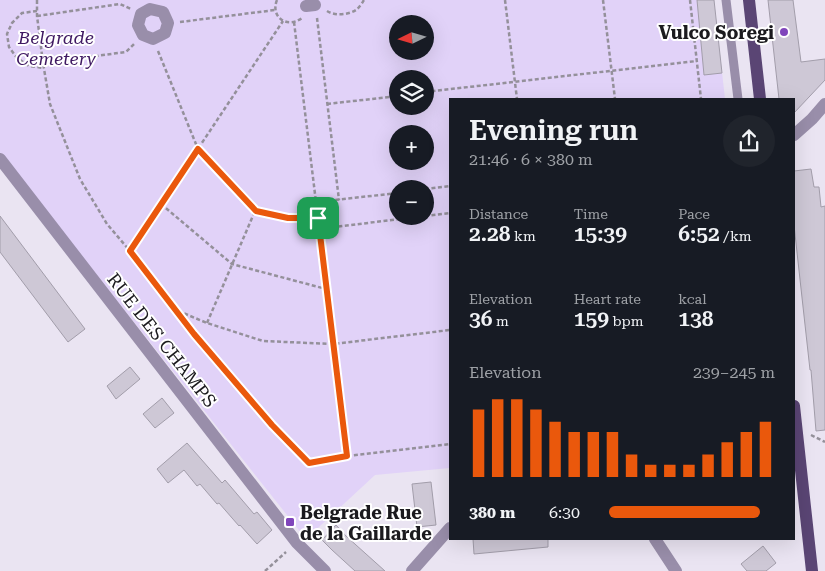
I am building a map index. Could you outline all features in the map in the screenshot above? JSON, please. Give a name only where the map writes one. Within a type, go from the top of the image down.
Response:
[{"type":"main road","points":[[749,0],[760,98]]},
{"type":"main road","points":[[795,415],[812,571]]},
{"type":"street","points":[[150,9],[163,12],[168,23],[165,34],[148,37],[138,25],[141,14],[150,9]]},
{"type":"street","points":[[795,134],[825,104]]},
{"type":"street","name":"RUE DES CHAMPS","points":[[0,159],[297,543],[324,571]]},
{"type":"street","points":[[412,571],[449,529]]},
{"type":"street","points":[[655,540],[676,571]]},
{"type":"lane","points":[[726,0],[738,98]]},
{"type":"path","points":[[37,0],[37,16],[50,104],[80,179],[107,224],[194,334],[272,425],[309,463],[347,456],[449,444]]},
{"type":"path","points":[[277,0],[275,10],[283,21],[294,22],[301,18],[310,6]]},
{"type":"path","points":[[310,6],[331,14],[345,14],[357,10],[364,0]]},
{"type":"path","points":[[505,0],[517,98]]},
{"type":"path","points":[[604,0],[615,98]]},
{"type":"path","points":[[690,0],[701,98]]},
{"type":"path","points":[[37,16],[120,4],[141,14]]},
{"type":"path","points":[[310,6],[328,104],[339,200]]},
{"type":"path","points":[[168,23],[275,10]]},
{"type":"path","points":[[37,11],[22,13],[12,23],[7,34],[8,47],[17,58],[29,66],[44,68]]},
{"type":"path","points":[[130,251],[283,21]]},
{"type":"path","points":[[294,22],[347,456]]},
{"type":"path","points":[[43,63],[126,52],[148,37],[198,149],[256,211],[288,218],[318,218]]},
{"type":"path","points":[[434,91],[697,61]]},
{"type":"path","points":[[328,104],[389,97]]},
{"type":"path","points":[[434,188],[449,186]]},
{"type":"path","points":[[316,202],[389,194]]},
{"type":"path","points":[[162,204],[232,264],[326,289]]},
{"type":"path","points":[[207,323],[256,211]]},
{"type":"path","points":[[434,215],[449,213]]},
{"type":"path","points":[[319,229],[389,220]]},
{"type":"path","points":[[176,310],[207,323],[263,340],[333,344],[449,330]]},
{"type":"path","points":[[266,571],[297,543]]},
{"type":"green space","name":"Belgrade Cemetery","points":[[0,0],[714,0],[725,98],[449,98],[449,468],[375,475],[306,539],[0,153]]},
{"type":"building","points":[[697,0],[714,0],[722,73],[704,75]]},
{"type":"building","points":[[768,0],[793,0],[801,62],[825,59],[825,80],[795,112],[795,98],[779,98]]},
{"type":"building","points":[[811,169],[814,187],[819,187],[821,207],[825,206],[825,430],[816,431],[795,234],[795,171]]},
{"type":"building","points":[[0,216],[85,329],[68,342],[0,252]]},
{"type":"building","points":[[130,367],[140,379],[116,399],[107,386]]},
{"type":"building","points":[[162,398],[174,413],[155,428],[143,414]]},
{"type":"building","points":[[187,443],[222,483],[225,480],[254,514],[257,512],[272,530],[257,544],[200,484],[197,486],[184,470],[168,483],[157,469]]},
{"type":"building","points":[[431,482],[436,525],[417,527],[412,484]]},
{"type":"building","points":[[336,525],[385,571],[355,571],[332,550],[322,540]]},
{"type":"building","points":[[473,540],[548,540],[548,547],[474,554]]},
{"type":"building","points":[[763,546],[776,563],[766,571],[747,571],[741,564]]},
{"type":"place","name":"Vulco Soregi","points":[[784,32]]},
{"type":"place","name":"Belgrade Rue de la Gaillarde","points":[[290,522]]},
{"type":"route","points":[[198,149],[256,211],[288,218],[318,218],[347,456],[309,463],[272,425],[194,334],[130,251],[198,149]]}]
